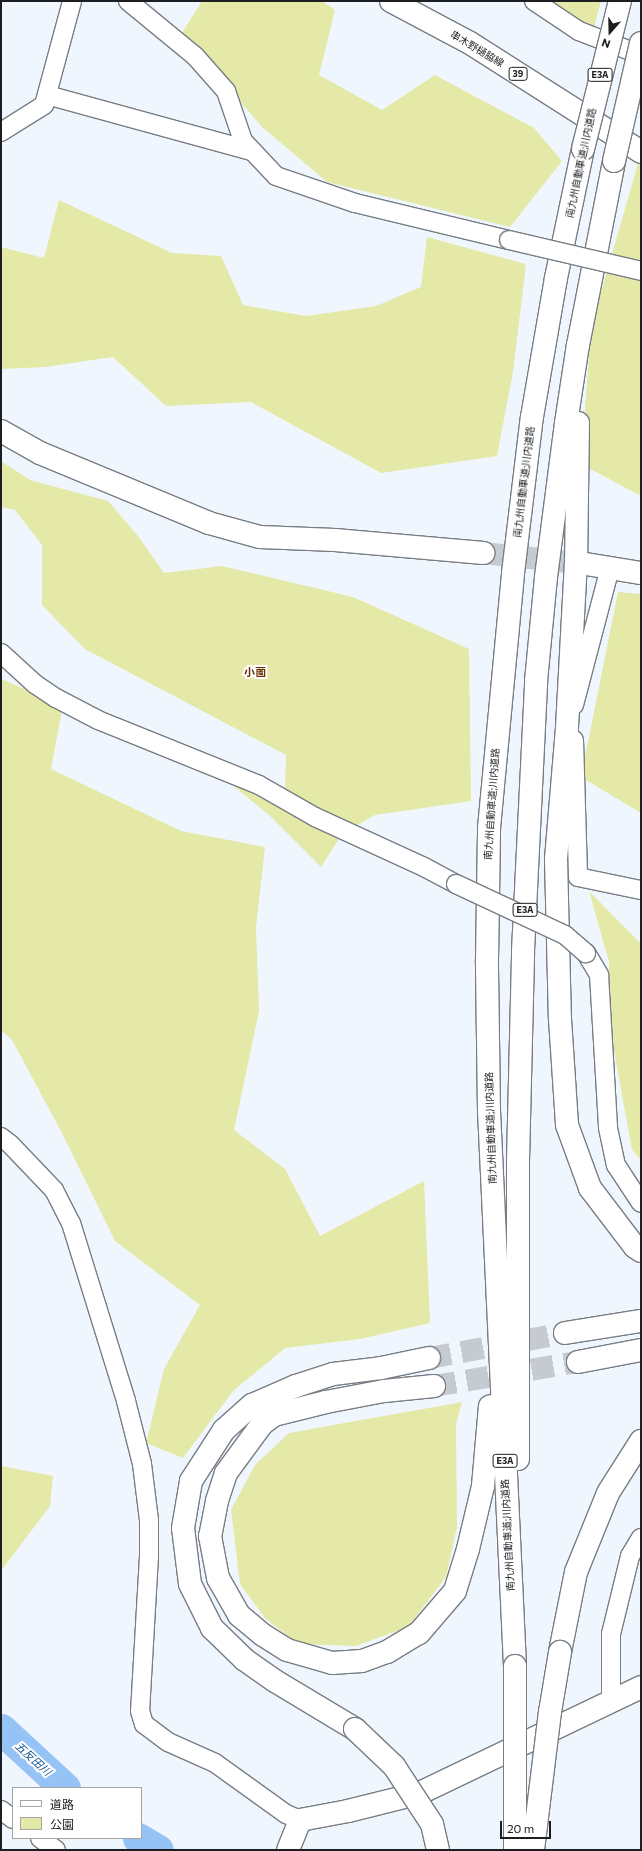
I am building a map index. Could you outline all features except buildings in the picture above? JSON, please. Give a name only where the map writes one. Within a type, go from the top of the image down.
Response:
[{"type":"main road","name":"串木野樋脇線","points":[[391,1],[470,43],[641,152]]},
{"type":"main road","name":"南九州自動車道;川内道路","points":[[515,1666],[489,1111],[487,994],[489,828],[515,551],[532,417],[544,338],[583,149],[620,1]]},
{"type":"main road","name":"南九州自動車道;川内道路","points":[[515,1850],[515,1666],[519,1432],[518,1154],[523,951],[536,688],[546,577],[566,423],[578,346],[614,161],[641,43]]},
{"type":"main road","points":[[578,346],[576,561],[567,728],[556,859],[560,1018],[567,1125],[590,1188],[635,1247],[641,1251]]},
{"type":"main road","points":[[1,431],[40,453],[202,520],[260,537],[335,540],[483,553]]},
{"type":"main road","points":[[586,564],[641,573]]},
{"type":"main road","points":[[434,1386],[384,1391],[326,1402],[274,1416],[262,1424],[226,1473],[217,1501],[210,1536],[218,1578],[239,1615],[263,1634],[287,1650],[332,1663],[362,1661],[387,1652],[419,1633],[455,1591],[468,1549],[483,1486],[489,1428],[491,1362],[482,1145],[487,994]]},
{"type":"main road","points":[[565,1334],[641,1321]]},
{"type":"main road","points":[[578,1362],[641,1350]]},
{"type":"main road","points":[[429,1358],[381,1368],[333,1374],[296,1386],[252,1405],[224,1430],[191,1481],[183,1528],[190,1584],[212,1628],[245,1660],[355,1729],[394,1766],[432,1824],[438,1850]]},
{"type":"main road","points":[[533,1850],[550,1712],[576,1572],[608,1492],[641,1441]]},
{"type":"main road","points":[[288,1850],[300,1820],[348,1811],[420,1793],[641,1687]]},
{"type":"street","points":[[1,132],[44,105],[72,1]]},
{"type":"street","points":[[128,1],[195,56],[226,91],[243,141],[276,176],[355,203],[641,271]]},
{"type":"street","points":[[534,1],[579,31],[641,55]]},
{"type":"street","points":[[46,95],[252,151]]},
{"type":"street","points":[[610,568],[573,709],[578,877],[641,890]]},
{"type":"street","points":[[1,653],[36,684],[56,698],[98,720],[259,785],[315,818],[424,867],[456,884],[565,935],[586,953],[599,975],[608,1128],[616,1165],[641,1203]]},
{"type":"street","points":[[1,1137],[10,1144],[54,1190],[71,1223],[126,1401],[142,1464],[149,1520],[140,1710],[144,1724],[168,1742],[215,1763],[286,1814],[300,1820]]},
{"type":"street","points":[[611,1701],[611,1634],[630,1556],[641,1538]]},
{"type":"street","points":[[1,1810],[12,1818]]},
{"type":"street","points":[[41,1839],[56,1850]]},
{"type":"green space","points":[[202,1],[322,1],[335,10],[319,75],[382,110],[435,75],[534,128],[562,161],[510,227],[327,182],[262,127],[182,33]]},
{"type":"green space","points":[[553,1],[601,1],[592,35]]},
{"type":"green space","points":[[641,153],[641,496],[581,464],[591,327]]},
{"type":"green space","points":[[59,200],[172,253],[221,256],[243,305],[306,316],[376,306],[421,287],[427,237],[526,264],[513,372],[497,456],[381,473],[251,402],[166,406],[113,357],[45,367],[1,369],[1,247],[44,258]]},
{"type":"green space","points":[[1,461],[30,480],[108,501],[138,536],[164,573],[222,566],[353,597],[469,649],[471,801],[375,815],[342,834],[321,867],[269,815],[201,759],[285,790],[286,755],[85,649],[42,605],[42,545],[15,510],[1,507]]},
{"type":"green space","points":[[618,592],[641,594],[641,813],[581,777]]},
{"type":"green space","points":[[1,679],[63,705],[51,769],[181,831],[265,847],[256,927],[259,1011],[234,1130],[285,1169],[320,1236],[424,1181],[430,1323],[360,1339],[285,1348],[233,1391],[183,1458],[146,1443],[164,1369],[200,1305],[115,1241],[62,1133],[12,1040],[1,1030]]},
{"type":"green space","points":[[589,891],[641,944],[641,1160],[632,1150],[610,1029],[609,962]]},
{"type":"green space","points":[[462,1402],[456,1425],[457,1527],[446,1577],[408,1627],[356,1646],[298,1644],[265,1618],[240,1584],[231,1510],[255,1465],[289,1433]]},
{"type":"green space","points":[[1,1466],[53,1476],[50,1506],[1,1571]]},
{"type":"waterway","name":"五反田川","points":[[1,1729],[64,1787]]},
{"type":"waterway","name":"五反田川","points":[[140,1839],[158,1850]]},
{"type":"tunnel","points":[[483,553],[586,564]]},
{"type":"tunnel","points":[[429,1358],[565,1333]]},
{"type":"tunnel","points":[[434,1386],[578,1362]]},
{"type":"district","name":"小薗","points":[[255,672]]}]
